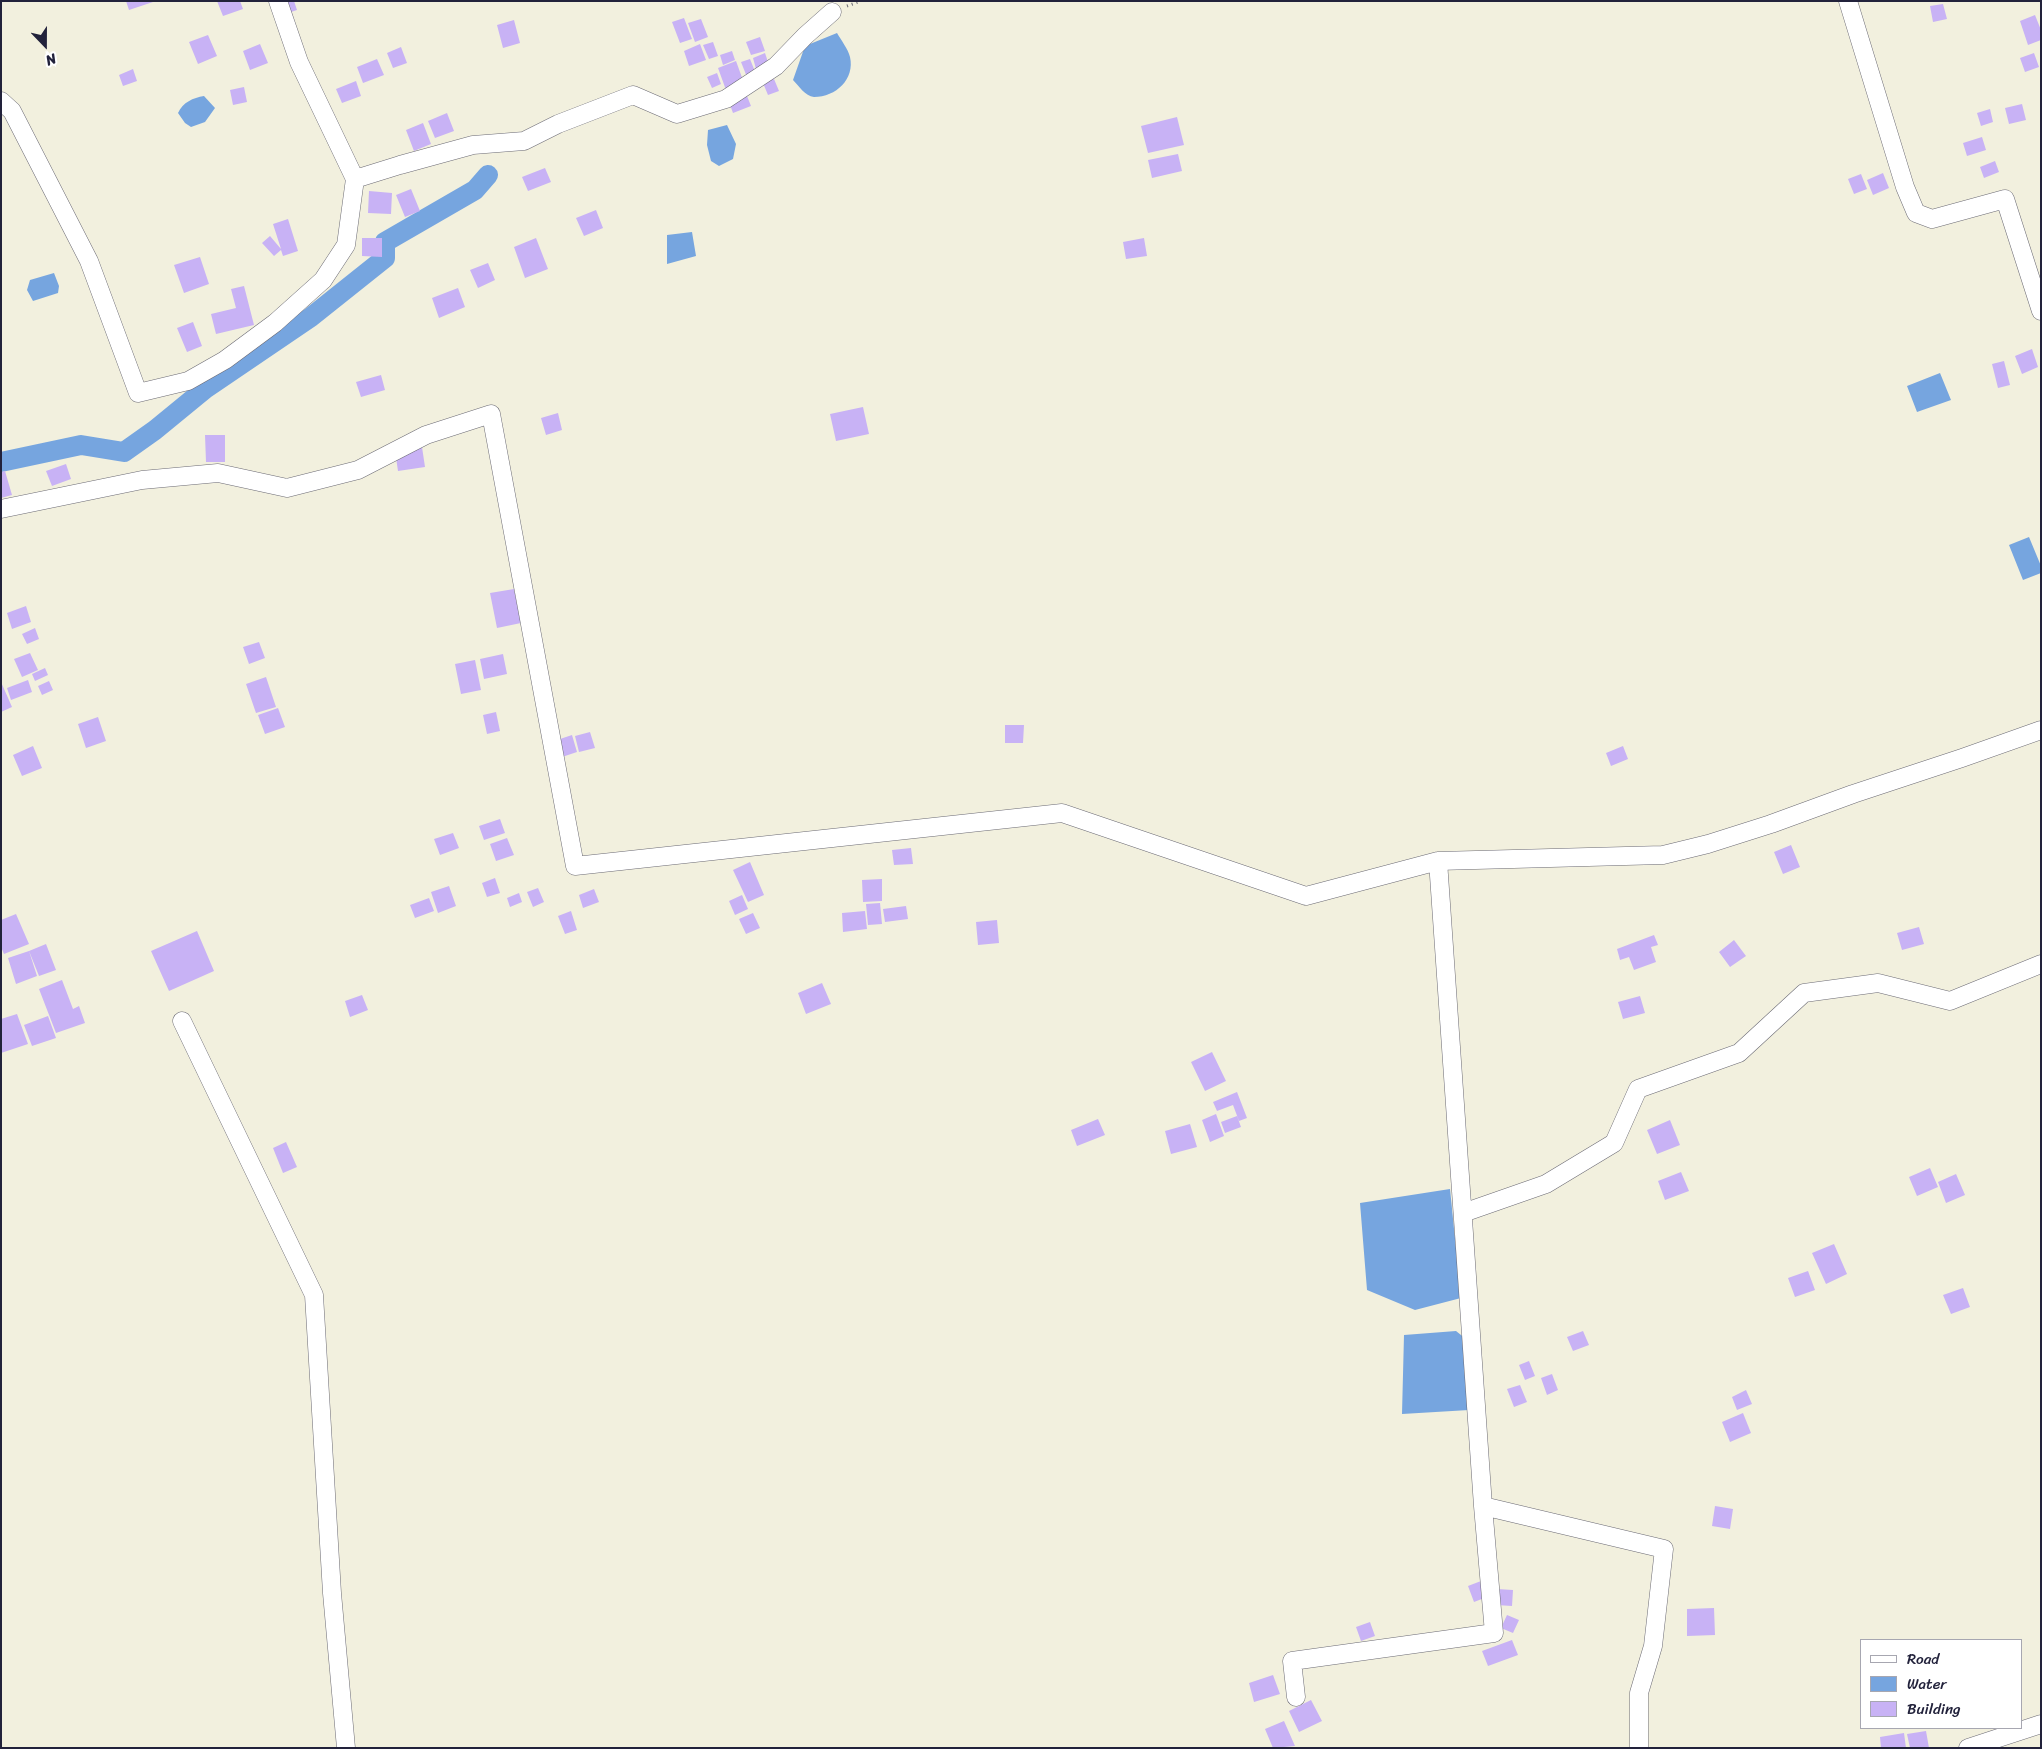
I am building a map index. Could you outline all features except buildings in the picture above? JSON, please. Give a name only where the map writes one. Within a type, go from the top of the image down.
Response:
[{"type":"street","points":[[1,102],[12,111],[89,262],[138,393],[188,381],[225,360],[275,323],[323,280],[346,245],[355,179],[299,62],[278,1]]},
{"type":"street","points":[[1848,1],[1905,187],[1916,213],[1932,219],[2005,199],[2041,311]]},
{"type":"street","points":[[355,179],[400,164],[473,145],[524,141],[558,124],[633,95],[676,114],[726,99],[776,66],[832,12]]},
{"type":"street","points":[[1,509],[142,480],[218,473],[287,488],[358,470],[426,436],[491,414],[575,866],[1062,813],[1306,896],[1438,861],[1664,855],[1708,844],[1771,824],[2041,730]]},
{"type":"street","points":[[1296,1697],[1292,1661],[1494,1633],[1483,1506],[1438,861]]},
{"type":"street","points":[[1463,1213],[1546,1184],[1614,1143],[1638,1089],[1739,1053],[1804,993],[1878,984],[1950,1001],[2041,964]]},
{"type":"street","points":[[182,1021],[314,1295],[332,1593],[346,1748]]},
{"type":"street","points":[[1483,1506],[1664,1550],[1654,1646],[1638,1693],[1639,1748]]},
{"type":"street","points":[[1968,1748],[2041,1724]]},
{"type":"water","points":[[837,33],[850,57],[850,73],[842,85],[830,94],[811,96],[805,93],[793,80],[805,46]]},
{"type":"water","points":[[204,96],[215,108],[205,122],[191,127],[185,123],[178,113],[189,101]]},
{"type":"water","points":[[727,125],[736,144],[733,159],[719,166],[711,161],[707,145],[708,130]]},
{"type":"water","points":[[692,232],[696,256],[667,264],[667,235]]},
{"type":"water","points":[[54,273],[59,286],[58,293],[33,301],[27,290],[30,280]]},
{"type":"water","points":[[1940,373],[1951,400],[1917,412],[1907,386]]},
{"type":"water","points":[[2029,537],[2041,566],[2041,573],[2023,580],[2009,545]]},
{"type":"water","points":[[1450,1189],[1461,1298],[1415,1310],[1367,1290],[1360,1203]]},
{"type":"water","points":[[1456,1331],[1466,1339],[1469,1410],[1402,1414],[1404,1335]]},
{"type":"waterway","points":[[1,462],[81,445],[124,452],[155,430],[205,389],[311,317],[385,258],[385,242],[475,190],[488,175]]}]
